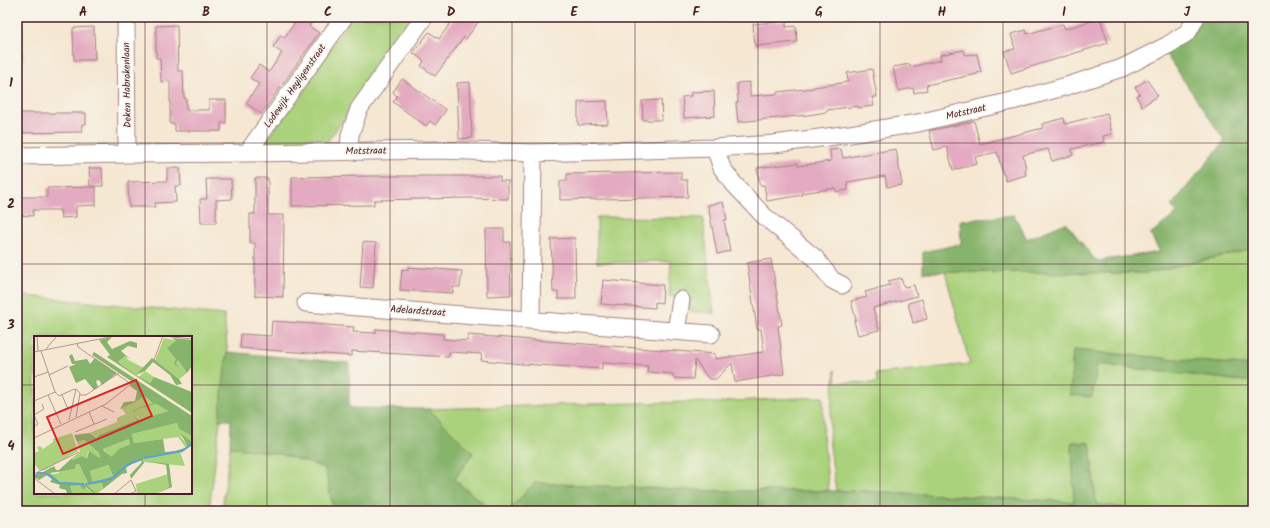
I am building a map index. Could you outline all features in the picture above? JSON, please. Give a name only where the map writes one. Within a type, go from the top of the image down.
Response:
[{"type":"street","name":"Deken Habrakenlaan","points":[[126,17],[128,154]]},
{"type":"street","points":[[349,151],[350,135],[359,108],[424,17]]},
{"type":"street","name":"Motstraat","points":[[17,156],[247,154],[438,150],[533,153],[715,148],[774,144],[918,123],[1033,96],[1068,86],[1122,68],[1168,45],[1188,32],[1196,17]]},
{"type":"street","name":"Lodewijk Heyligenstraat","points":[[247,154],[343,18]]},
{"type":"street","points":[[715,148],[722,168],[734,184],[764,216],[815,258],[832,280],[842,286]]},
{"type":"street","points":[[531,320],[533,153]]},
{"type":"street","points":[[676,331],[681,300]]},
{"type":"street","name":"Adelardstraat","points":[[306,303],[711,334]]},
{"type":"green space","points":[[17,17],[23,17],[22,66],[17,66]]},
{"type":"green space","points":[[352,17],[418,17],[327,142],[322,145],[272,146],[267,140]]},
{"type":"green space","points":[[1204,17],[1253,17],[1253,249],[1147,273],[923,272],[923,252],[961,244],[960,221],[1014,215],[1027,239],[1066,223],[1096,261],[1160,252],[1150,234],[1178,213],[1171,206],[1225,141],[1165,53]]},
{"type":"green space","points":[[597,217],[703,218],[714,313],[689,312],[691,299],[669,296],[671,261],[597,263]]},
{"type":"green space","points":[[1253,249],[1253,366],[1073,350],[1070,395],[1092,396],[1097,364],[1253,382],[1253,511],[1144,511],[1096,505],[1090,443],[1072,443],[1075,502],[836,491],[829,439],[835,370],[836,382],[877,383],[876,374],[970,364],[945,272],[1147,273]]},
{"type":"green space","points":[[17,295],[224,315],[228,357],[209,511],[17,511]]},
{"type":"green space","points":[[1073,350],[1253,366],[1253,382],[1097,364],[1092,397],[1070,395]]},
{"type":"green space","points":[[227,352],[349,363],[349,408],[429,409],[473,453],[454,480],[493,511],[334,511],[325,468],[281,454],[230,447],[231,420],[219,420]]},
{"type":"green space","points":[[823,397],[823,435],[829,491],[712,491],[535,483],[507,511],[493,511],[454,480],[473,453],[429,409],[589,404],[692,402],[720,403],[732,401]]},
{"type":"green space","points":[[1072,442],[1090,443],[1096,504],[1144,511],[507,511],[535,483],[712,491],[862,491],[1074,502]]},
{"type":"green space","points":[[230,447],[281,454],[325,468],[334,511],[222,511]]},
{"type":"building","points":[[299,17],[315,17],[309,26],[319,33],[261,114],[246,103],[259,84],[250,78],[259,65],[269,72],[282,53],[273,47],[281,35],[284,38]]},
{"type":"building","points":[[455,17],[482,17],[466,39],[464,37],[435,76],[421,66],[424,61],[413,53],[429,32],[439,39]]},
{"type":"building","points":[[1100,18],[1108,43],[1011,73],[1004,51],[1015,49],[1011,34],[1026,30],[1027,34],[1063,24],[1065,29]]},
{"type":"building","points":[[786,21],[786,27],[796,26],[797,42],[755,46],[753,24]]},
{"type":"building","points":[[177,25],[178,71],[183,71],[186,110],[209,110],[209,100],[226,100],[226,123],[221,123],[221,131],[175,131],[175,124],[170,124],[170,81],[161,82],[160,58],[156,58],[156,26]]},
{"type":"building","points":[[94,27],[95,60],[74,60],[73,28]]},
{"type":"building","points":[[964,50],[965,55],[977,54],[981,72],[926,85],[927,90],[914,93],[913,88],[898,91],[893,67],[910,64],[910,67],[941,60],[940,55]]},
{"type":"building","points":[[872,69],[877,97],[872,97],[874,106],[858,108],[858,106],[827,110],[827,112],[808,115],[738,122],[736,103],[738,102],[737,83],[750,82],[750,96],[777,94],[777,92],[848,82],[847,73]]},
{"type":"building","points":[[402,79],[446,110],[435,125],[430,121],[426,126],[393,102],[397,96],[393,92]]},
{"type":"building","points":[[1147,80],[1158,96],[1142,106],[1136,96],[1140,94],[1135,87]]},
{"type":"building","points":[[470,82],[472,138],[459,139],[457,83]]},
{"type":"building","points":[[714,91],[715,116],[684,118],[682,97],[691,96],[691,92]]},
{"type":"building","points":[[661,100],[662,120],[643,120],[642,101]]},
{"type":"building","points":[[607,101],[608,124],[578,125],[578,102]]},
{"type":"building","points":[[17,113],[86,113],[86,124],[82,124],[82,132],[17,133]]},
{"type":"building","points":[[1107,113],[1112,134],[1103,136],[1104,142],[1072,149],[1073,155],[1052,161],[1048,149],[1023,155],[1026,175],[1006,181],[997,152],[975,157],[977,164],[953,170],[947,147],[934,150],[929,131],[974,121],[980,144],[1043,128],[1042,124],[1064,118],[1065,124]]},
{"type":"building","points":[[841,149],[843,158],[896,149],[902,185],[887,187],[885,176],[847,182],[848,190],[836,192],[836,188],[802,193],[803,195],[767,201],[764,185],[760,185],[757,168],[798,163],[798,166],[831,161],[830,150]]},
{"type":"building","points":[[89,168],[102,168],[103,186],[90,186]]},
{"type":"building","points":[[167,168],[180,168],[181,186],[175,186],[176,202],[155,203],[155,207],[129,207],[128,182],[167,181]]},
{"type":"building","points":[[681,172],[681,180],[687,180],[688,197],[560,200],[560,181],[567,181],[567,174]]},
{"type":"building","points":[[500,176],[500,181],[508,181],[508,199],[467,198],[374,200],[374,205],[292,206],[292,177]]},
{"type":"building","points":[[255,178],[268,178],[268,215],[284,215],[283,297],[255,296],[255,243],[250,243],[250,214],[255,214]]},
{"type":"building","points":[[206,179],[231,179],[232,199],[216,200],[216,223],[201,223],[200,199],[207,199]]},
{"type":"building","points":[[96,187],[96,205],[76,206],[76,217],[61,218],[60,210],[33,210],[33,216],[17,215],[17,197],[47,197],[47,188]]},
{"type":"building","points":[[723,202],[727,220],[724,220],[730,251],[717,254],[708,205]]},
{"type":"building","points":[[486,229],[504,229],[504,242],[510,242],[511,295],[487,296]]},
{"type":"building","points":[[575,238],[576,299],[558,299],[558,292],[553,292],[551,239]]},
{"type":"building","points":[[363,242],[376,243],[373,288],[360,287]]},
{"type":"building","points":[[771,259],[782,325],[778,326],[784,374],[735,382],[732,363],[716,379],[709,379],[695,360],[693,379],[673,378],[673,374],[647,372],[648,366],[602,363],[602,369],[522,364],[481,360],[482,354],[449,352],[449,357],[352,351],[352,356],[240,348],[241,334],[271,336],[272,321],[354,327],[353,332],[376,333],[376,329],[443,334],[443,339],[468,341],[468,335],[715,354],[715,359],[764,352],[761,329],[757,329],[747,263]]},
{"type":"building","points":[[408,267],[462,271],[460,287],[453,287],[453,293],[400,290],[402,269],[408,270]]},
{"type":"building","points":[[901,278],[904,287],[914,285],[917,296],[873,308],[879,330],[858,335],[851,301],[867,297],[865,292],[890,285],[888,281]]},
{"type":"building","points":[[603,280],[663,285],[662,303],[655,302],[655,308],[601,304]]},
{"type":"building","points":[[922,299],[927,319],[913,323],[908,303]]}]
